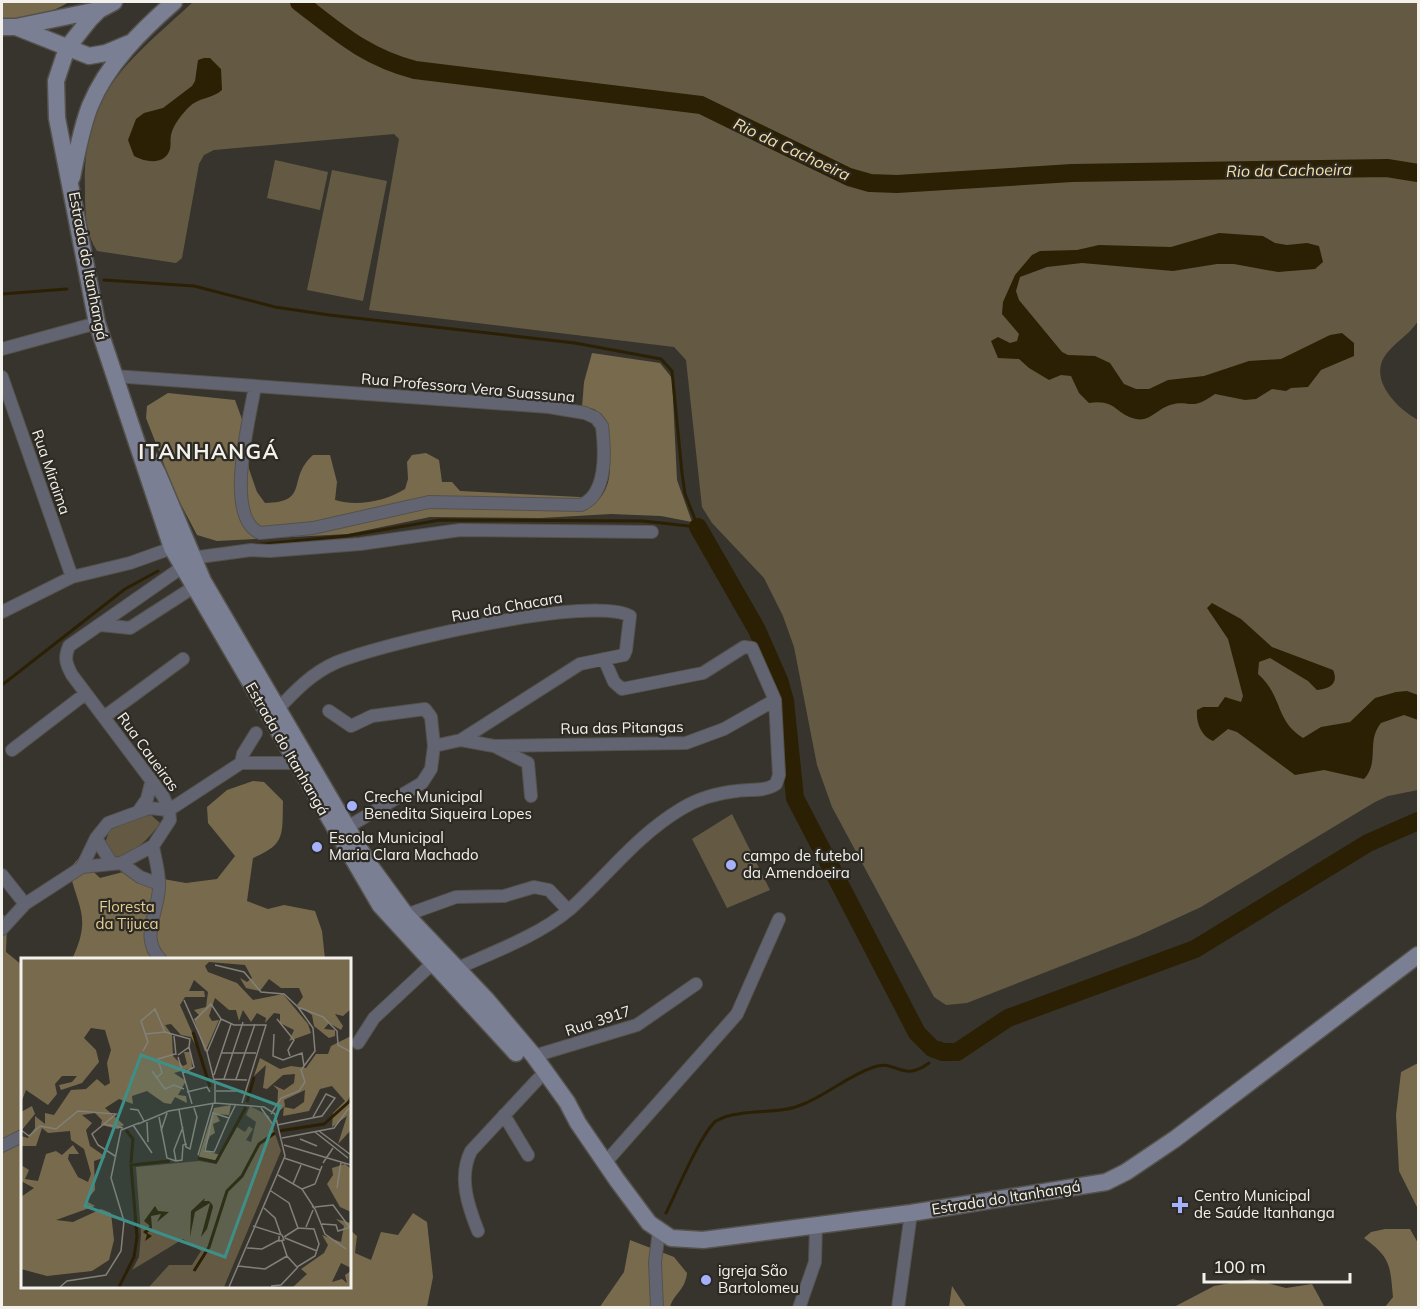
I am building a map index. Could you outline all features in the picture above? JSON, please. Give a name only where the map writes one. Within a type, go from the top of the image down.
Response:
[{"type":"main road","points":[[56,81],[67,48],[94,14],[114,2]]},
{"type":"main road","points":[[71,181],[80,137],[93,100],[131,42],[174,2]]},
{"type":"main road","points":[[9,27],[94,14]]},
{"type":"main road","points":[[94,14],[89,38],[106,53]]},
{"type":"main road","points":[[9,27],[41,36],[89,56],[106,53],[131,42]]},
{"type":"main road","points":[[41,36],[51,60],[56,81]]},
{"type":"main road","name":"Estrada do Itanhangá","points":[[56,81],[59,135],[71,181],[97,323],[172,548],[187,563]]},
{"type":"main road","name":"Estrada do Itanhangá","points":[[141,452],[150,459],[158,474],[187,563],[198,584],[295,763],[380,905],[538,1079],[560,1108],[578,1123]]},
{"type":"main road","name":"Estrada do Itanhangá","points":[[198,584],[278,709],[346,828],[406,915],[486,999],[534,1056],[567,1101],[578,1123],[638,1209],[659,1231],[677,1239],[703,1240],[911,1213],[1106,1182],[1126,1172],[1419,955]]},
{"type":"street","points":[[2,349],[97,323]]},
{"type":"street","name":"Rua Professora Vera Suassuna","points":[[114,376],[255,386],[566,409],[596,418],[602,426],[601,483],[597,494],[590,501],[581,505],[448,501],[390,508],[314,528],[260,533],[249,524],[239,489],[255,386]]},
{"type":"street","name":"Rua Miraima","points":[[2,377],[72,577]]},
{"type":"street","points":[[187,563],[251,550],[270,551],[360,543],[460,530],[652,532]]},
{"type":"street","points":[[2,612],[72,577],[130,563],[172,548]]},
{"type":"street","name":"Rua Caueiras","points":[[153,846],[167,828],[170,810],[85,694],[65,662],[66,653],[69,646],[187,563]]},
{"type":"street","points":[[101,625],[130,628],[198,584]]},
{"type":"street","points":[[135,601],[146,618]]},
{"type":"street","name":"Rua da Chacara","points":[[278,709],[317,673],[348,658],[452,632],[548,613],[607,610],[630,616],[627,650],[618,657],[580,664],[461,740],[434,746]]},
{"type":"street","points":[[456,969],[522,937],[568,910],[633,844],[690,803],[718,794],[770,788],[776,784],[779,775],[775,700],[768,678],[752,648],[748,647],[703,673],[622,688],[614,682],[604,659]]},
{"type":"street","points":[[104,717],[183,659]]},
{"type":"street","points":[[12,750],[85,694]]},
{"type":"street","name":"Rua das Pitangas","points":[[461,740],[494,746],[686,743],[724,729],[775,700]]},
{"type":"street","points":[[329,711],[351,726],[372,716],[425,709],[431,717],[434,746],[431,769],[422,783],[346,828]]},
{"type":"street","points":[[241,764],[243,754],[256,733]]},
{"type":"street","points":[[494,746],[528,763],[531,796]]},
{"type":"street","points":[[82,867],[96,838],[108,823],[150,808],[170,810],[241,764],[295,763]]},
{"type":"street","points":[[138,812],[147,799],[151,783]]},
{"type":"street","points":[[96,838],[117,863],[140,877],[159,884]]},
{"type":"street","points":[[2,929],[25,904],[82,867],[117,863],[153,846],[159,884],[150,936],[160,958]]},
{"type":"street","points":[[2,875],[25,904]]},
{"type":"street","points":[[406,915],[456,897],[504,897],[534,887],[549,890],[568,910]]},
{"type":"street","points":[[605,1163],[737,1014],[779,919]]},
{"type":"street","points":[[358,1043],[374,1018],[433,963]]},
{"type":"street","name":"Rua 3917","points":[[534,1056],[638,1025],[696,984]]},
{"type":"street","points":[[478,1232],[469,1210],[464,1172],[466,1161],[471,1151],[538,1079]]},
{"type":"street","points":[[504,1115],[528,1155]]},
{"type":"street","points":[[2,1146],[21,1136]]},
{"type":"street","points":[[898,1308],[911,1213]]},
{"type":"street","points":[[799,1308],[815,1262],[816,1225]]},
{"type":"street","points":[[657,1308],[655,1262],[659,1231]]},
{"type":"shaded area","points":[[193,2],[1418,2],[1418,321],[1386,354],[1380,368],[1384,387],[1389,395],[1403,410],[1418,420],[1418,790],[1388,796],[1375,802],[1201,907],[1138,936],[967,1003],[946,1005],[934,997],[832,807],[817,765],[794,647],[783,616],[764,578],[712,523],[702,507],[686,360],[674,347],[369,310],[399,139],[394,134],[214,150],[204,155],[199,164],[182,258],[176,263],[97,251],[88,230],[85,193],[86,158],[91,129],[100,105],[113,83],[129,63]]},
{"type":"shaded area","points":[[210,58],[221,69],[222,90],[193,104],[178,120],[171,135],[170,149],[164,158],[149,161],[134,156],[128,140],[136,119],[144,113],[163,108],[192,86],[198,60]]},
{"type":"shaded area","points":[[275,160],[328,172],[320,210],[267,198]]},
{"type":"shaded area","points":[[332,170],[387,181],[363,301],[307,290]]},
{"type":"shaded area","points":[[1219,233],[1263,236],[1275,243],[1287,245],[1307,243],[1319,246],[1323,262],[1315,269],[1278,272],[1234,264],[1217,264],[1173,271],[1082,263],[1047,267],[1020,277],[1016,291],[1019,300],[1062,352],[1068,355],[1095,356],[1110,363],[1124,384],[1136,389],[1149,389],[1168,380],[1204,376],[1249,361],[1281,359],[1330,335],[1342,333],[1354,343],[1354,356],[1321,370],[1308,387],[1291,388],[1286,391],[1272,389],[1256,399],[1245,400],[1215,394],[1195,404],[1170,405],[1145,419],[1129,417],[1105,403],[1089,403],[1079,393],[1071,376],[1061,375],[1049,380],[1019,359],[998,358],[991,341],[998,337],[1010,343],[1017,341],[1019,334],[1002,314],[1003,302],[1015,275],[1032,255],[1040,251],[1077,250],[1099,245],[1171,247]]},
{"type":"shaded area","points":[[1212,603],[1241,619],[1272,647],[1333,670],[1334,682],[1326,688],[1317,690],[1308,681],[1270,658],[1259,662],[1258,674],[1272,691],[1288,724],[1303,738],[1321,727],[1350,722],[1375,698],[1396,692],[1407,691],[1418,695],[1418,720],[1404,715],[1381,723],[1374,737],[1371,766],[1364,779],[1324,770],[1295,775],[1237,732],[1228,729],[1213,741],[1209,739],[1200,728],[1197,710],[1203,707],[1218,707],[1225,697],[1241,702],[1243,696],[1228,639],[1207,608]]},
{"type":"shaded area","name":"campo de futebol da Amendoeira","points":[[732,814],[770,890],[727,908],[692,839]]},
{"type":"shaded area","points":[[151,815],[160,823],[151,834],[134,850],[114,857],[105,844],[109,830]]},
{"type":"green space","points":[[2,2],[69,2],[37,16],[2,21]]},
{"type":"green space","points":[[592,353],[660,363],[672,378],[677,480],[692,522],[661,516],[611,514],[541,518],[430,517],[348,534],[217,541],[197,535],[176,495],[146,418],[147,406],[168,393],[235,400],[249,438],[249,469],[257,492],[265,503],[279,502],[293,494],[305,464],[313,455],[330,455],[337,482],[335,500],[362,503],[380,500],[405,489],[408,479],[407,462],[412,455],[426,453],[439,460],[442,482],[452,482],[460,491],[600,498],[605,490],[610,471],[605,419],[594,409],[582,407],[584,382]]},
{"type":"green space","name":"Floresta da Tijuca","points":[[253,781],[264,782],[283,801],[280,837],[271,848],[253,858],[247,901],[268,909],[284,905],[315,911],[322,931],[325,958],[72,958],[78,945],[82,923],[69,869],[79,858],[100,878],[123,872],[186,883],[217,879],[235,856],[208,823],[207,807],[227,790]]},
{"type":"green space","points":[[2,911],[7,925],[6,952],[21,964],[21,1288],[351,1288],[351,1231],[357,1236],[355,1253],[371,1260],[381,1232],[398,1235],[413,1213],[427,1222],[433,1277],[427,1307],[2,1307]]},
{"type":"green space","points":[[1418,1063],[1418,1209],[1399,1171],[1396,1115],[1401,1072]]},
{"type":"green space","points":[[1385,1229],[1410,1229],[1418,1243],[1418,1307],[1385,1307],[1393,1297],[1390,1270],[1380,1251],[1364,1238],[1371,1232]]},
{"type":"green space","points":[[630,1240],[674,1257],[687,1273],[684,1284],[670,1307],[599,1308],[624,1272]]},
{"type":"green space","points":[[1253,1279],[1286,1288],[1312,1284],[1324,1306],[1348,1307],[1174,1307],[1214,1286]]},
{"type":"green space","points":[[952,1286],[966,1307],[949,1307]]},
{"type":"waterway","name":"Rio da Cachoeira","points":[[299,2],[353,42],[397,65],[415,70],[701,105],[849,177],[870,183],[897,184],[1072,173],[1387,168],[1418,173]]},
{"type":"waterway","points":[[104,280],[194,286],[275,307],[575,343],[661,359],[672,371],[685,494],[698,527],[643,521],[440,520],[346,536],[252,545]]},
{"type":"waterway","points":[[2,294],[67,289]]},
{"type":"waterway","points":[[698,527],[757,630],[779,680],[785,701],[795,798],[917,1033],[932,1048],[943,1052],[957,1052],[1008,1018],[1195,949],[1368,843],[1418,821]]},
{"type":"waterway","points":[[2,685],[125,589],[158,571]]},
{"type":"waterway","points":[[666,1213],[696,1150],[716,1121],[735,1114],[794,1108],[874,1067],[882,1065],[912,1071],[929,1063]]},
{"type":"place","name":"Creche Municipal Benedita Siqueira Lopes","points":[[352,806]]},
{"type":"place","name":"Escola Municipal Maria Clara Machado","points":[[317,847]]},
{"type":"place","name":"campo de futebol da Amendoeira","points":[[731,865]]},
{"type":"place","name":"Centro Municipal de Saúde Itanhanga","points":[[1180,1205]]},
{"type":"place","name":"igreja São Bartolomeu","points":[[706,1280]]},
{"type":"district","name":"ITANHANGÁ","points":[[209,452]]}]
